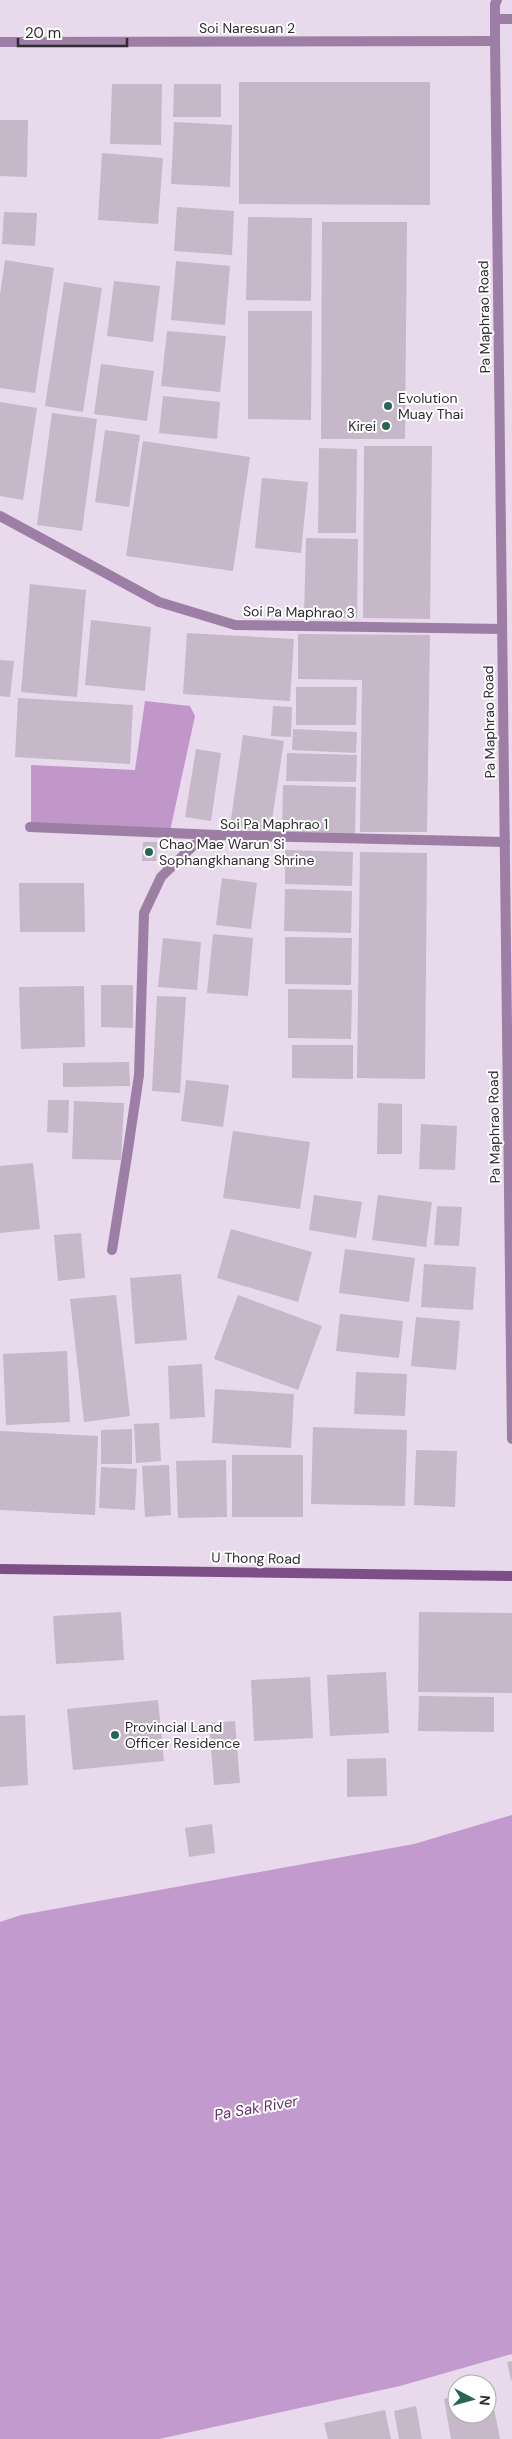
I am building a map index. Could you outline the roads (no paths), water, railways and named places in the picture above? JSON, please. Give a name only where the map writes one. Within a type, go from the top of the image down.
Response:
[{"type":"main road","name":"U Thong Road","points":[[0,1569],[512,1576]]},
{"type":"street","name":"Pa Maphrao Road","points":[[495,2],[512,1438]]},
{"type":"street","points":[[495,19],[512,19]]},
{"type":"street","name":"Soi Naresuan 2","points":[[0,42],[495,41]]},
{"type":"street","name":"Soi Pa Maphrao 3","points":[[0,516],[159,602],[235,625],[502,629]]},
{"type":"street","points":[[30,827],[217,835]]},
{"type":"street","name":"Soi Pa Maphrao 1","points":[[112,1250],[139,1075],[144,913],[161,877],[194,845],[217,835],[504,842]]},
{"type":"water","name":"Pa Sak River","points":[[512,1815],[512,2354],[400,2386],[159,2439],[0,2439],[0,1922],[21,1915],[414,1844]]},
{"type":"place","name":"Evolution Muay Thai","points":[[388,406]]},
{"type":"place","name":"Kirei","points":[[386,426]]},
{"type":"place","name":"Chao Mae Warun Si Sophangkhanang Shrine","points":[[149,852]]},
{"type":"place","name":"Provincial Land Officer Residence","points":[[115,1735]]}]
